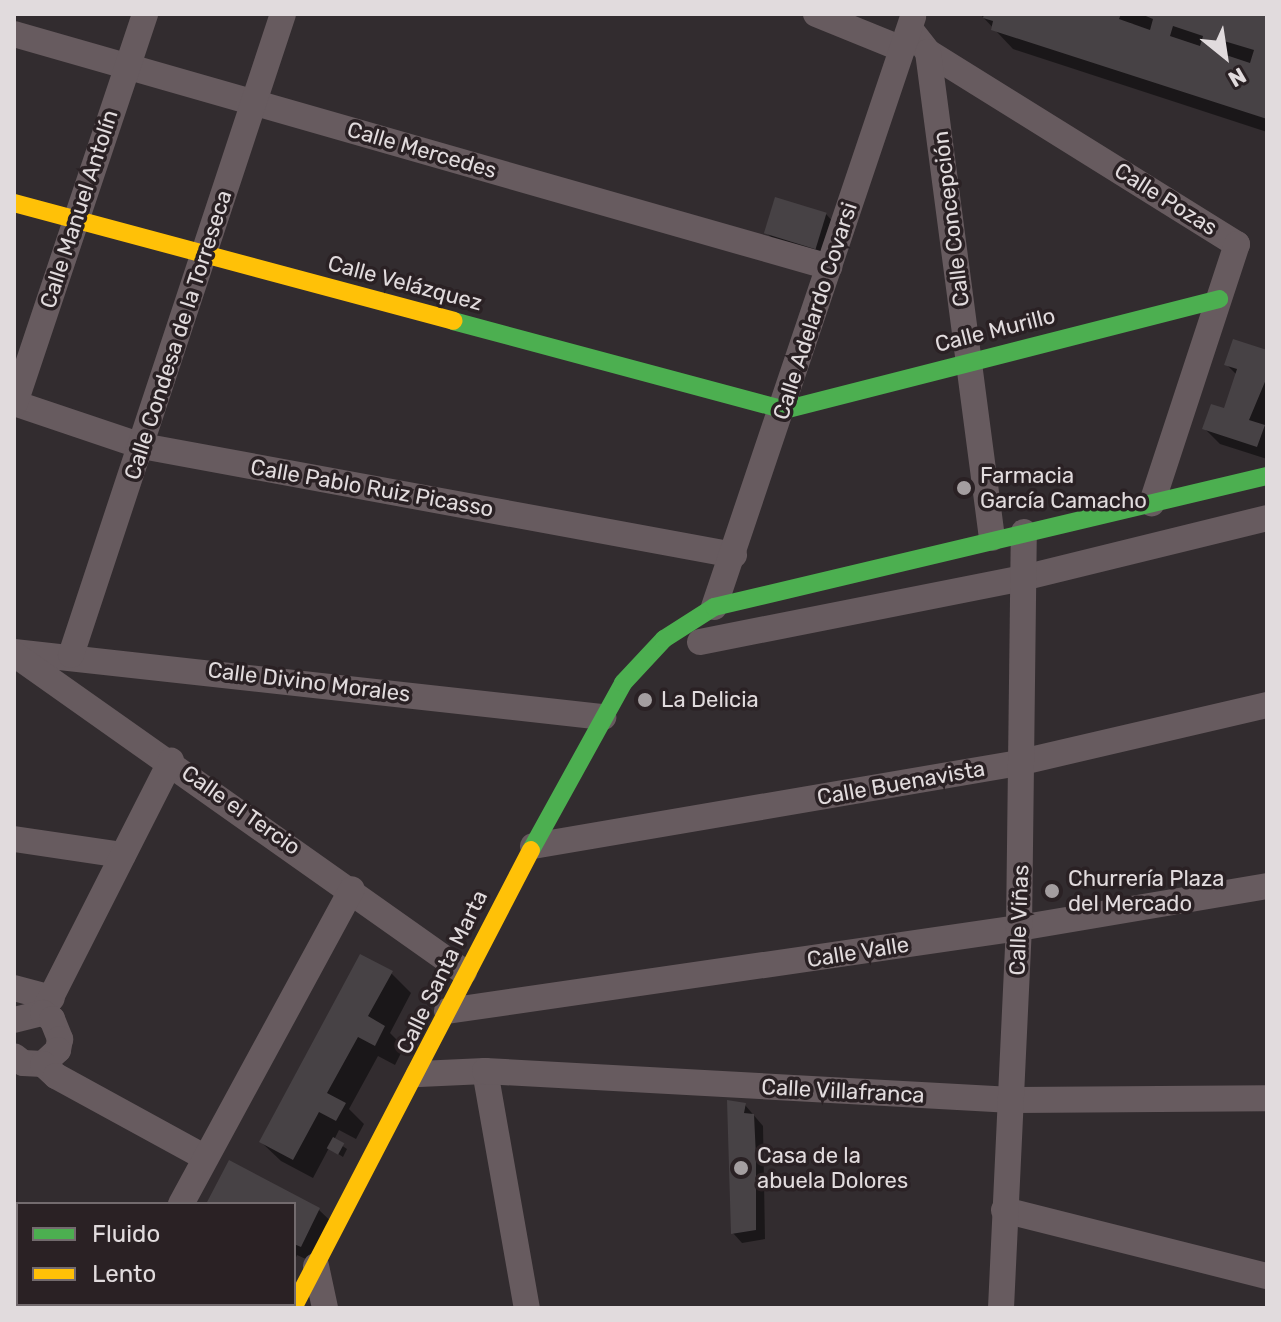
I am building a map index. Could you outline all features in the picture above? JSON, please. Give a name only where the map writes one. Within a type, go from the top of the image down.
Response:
[{"type":"street","name":"Calle Manuel Antolín","points":[[14,403],[145,14]]},
{"type":"street","name":"Calle Condesa de la Torreseca","points":[[71,655],[283,14]]},
{"type":"street","points":[[816,14],[914,36]]},
{"type":"street","name":"Calle Mercedes","points":[[14,34],[829,267]]},
{"type":"street","name":"Calle Adelardo Covarsi","points":[[714,607],[784,410],[892,80],[914,36]]},
{"type":"street","name":"Calle Concepción","points":[[914,36],[936,90],[992,538]]},
{"type":"street","name":"Calle Pozas","points":[[914,36],[1237,244],[1152,503]]},
{"type":"street","points":[[892,80],[915,74],[936,90]]},
{"type":"street","name":"Calle Velázquez","points":[[14,203],[784,410]]},
{"type":"street","name":"Calle Murillo","points":[[784,410],[1219,299]]},
{"type":"street","name":"Calle Pablo Ruiz Picasso","points":[[14,403],[142,446],[734,555]]},
{"type":"street","name":"Calle Santa Marta","points":[[296,1303],[419,1074],[464,972],[603,717],[641,662],[664,639],[714,607],[992,538],[1267,476]]},
{"type":"street","points":[[700,642],[1027,577],[1267,518]]},
{"type":"street","name":"Calle Viñas","points":[[1001,1308],[1019,928],[1027,577],[1024,532]]},
{"type":"street","name":"Calle Divino Morales","points":[[14,653],[71,655],[603,717]]},
{"type":"street","name":"Calle el Tercio","points":[[14,653],[352,889],[464,972]]},
{"type":"street","name":"Calle Buenavista","points":[[533,846],[1022,762],[1267,705]]},
{"type":"street","points":[[29,1009],[123,855],[171,761]]},
{"type":"street","points":[[14,839],[123,855]]},
{"type":"street","name":"Calle Valle","points":[[447,1011],[1019,928],[1267,886]]},
{"type":"street","points":[[182,1202],[352,889]]},
{"type":"street","points":[[14,988],[29,1009],[52,1019],[60,1039],[58,1050],[20,1062]]},
{"type":"street","points":[[20,1062],[56,1076],[204,1157]]},
{"type":"street","points":[[485,1071],[527,1308]]},
{"type":"street","name":"Calle Villafranca","points":[[419,1074],[485,1071],[1012,1100],[1267,1098]]},
{"type":"street","points":[[1004,1210],[1267,1276]]},
{"type":"street","points":[[316,1266],[325,1308]]},
{"type":"street","points":[[130,1306],[137,1308]]},
{"type":"building","points":[[984,14],[1121,14],[1119,19],[1150,30],[1153,19],[1141,14],[1267,14],[1267,119],[991,30],[993,21],[983,18]],"holes":[[[1173,26],[1203,36],[1200,46],[1170,36]],[[1224,41],[1254,50],[1250,63],[1220,53]]]},
{"type":"building","points":[[775,197],[827,213],[816,249],[764,233]]},
{"type":"building","points":[[1233,339],[1267,350],[1267,377],[1249,420],[1265,425],[1257,447],[1202,429],[1211,404],[1224,408],[1237,369],[1224,365]]},
{"type":"building","points":[[360,954],[393,971],[368,1016],[385,1026],[375,1046],[358,1037],[327,1093],[346,1103],[336,1121],[319,1112],[293,1160],[259,1142]]},
{"type":"building","name":"Casa de la abuela Dolores","points":[[727,1100],[746,1103],[744,1113],[754,1114],[756,1157],[756,1230],[731,1234]]},
{"type":"building","points":[[333,1137],[344,1143],[338,1155],[327,1148]]},
{"type":"building","points":[[229,1160],[320,1208],[301,1247],[296,1245],[296,1202],[207,1202]]},
{"type":"traffic: fast","points":[[453,321],[784,410],[1219,299]]},
{"type":"traffic: fast","points":[[531,850],[623,683],[664,639],[714,607],[1267,476]]},
{"type":"traffic: slow","points":[[14,203],[453,321]]},
{"type":"traffic: slow","points":[[296,1302],[531,850]]},
{"type":"place","name":"Farmacia García Camacho","points":[[964,488]]},
{"type":"place","name":"La Delicia","points":[[645,700]]},
{"type":"place","name":"Churrería Plaza del Mercado","points":[[1052,891]]},
{"type":"place","name":"Casa de la abuela Dolores","points":[[741,1168]]}]
